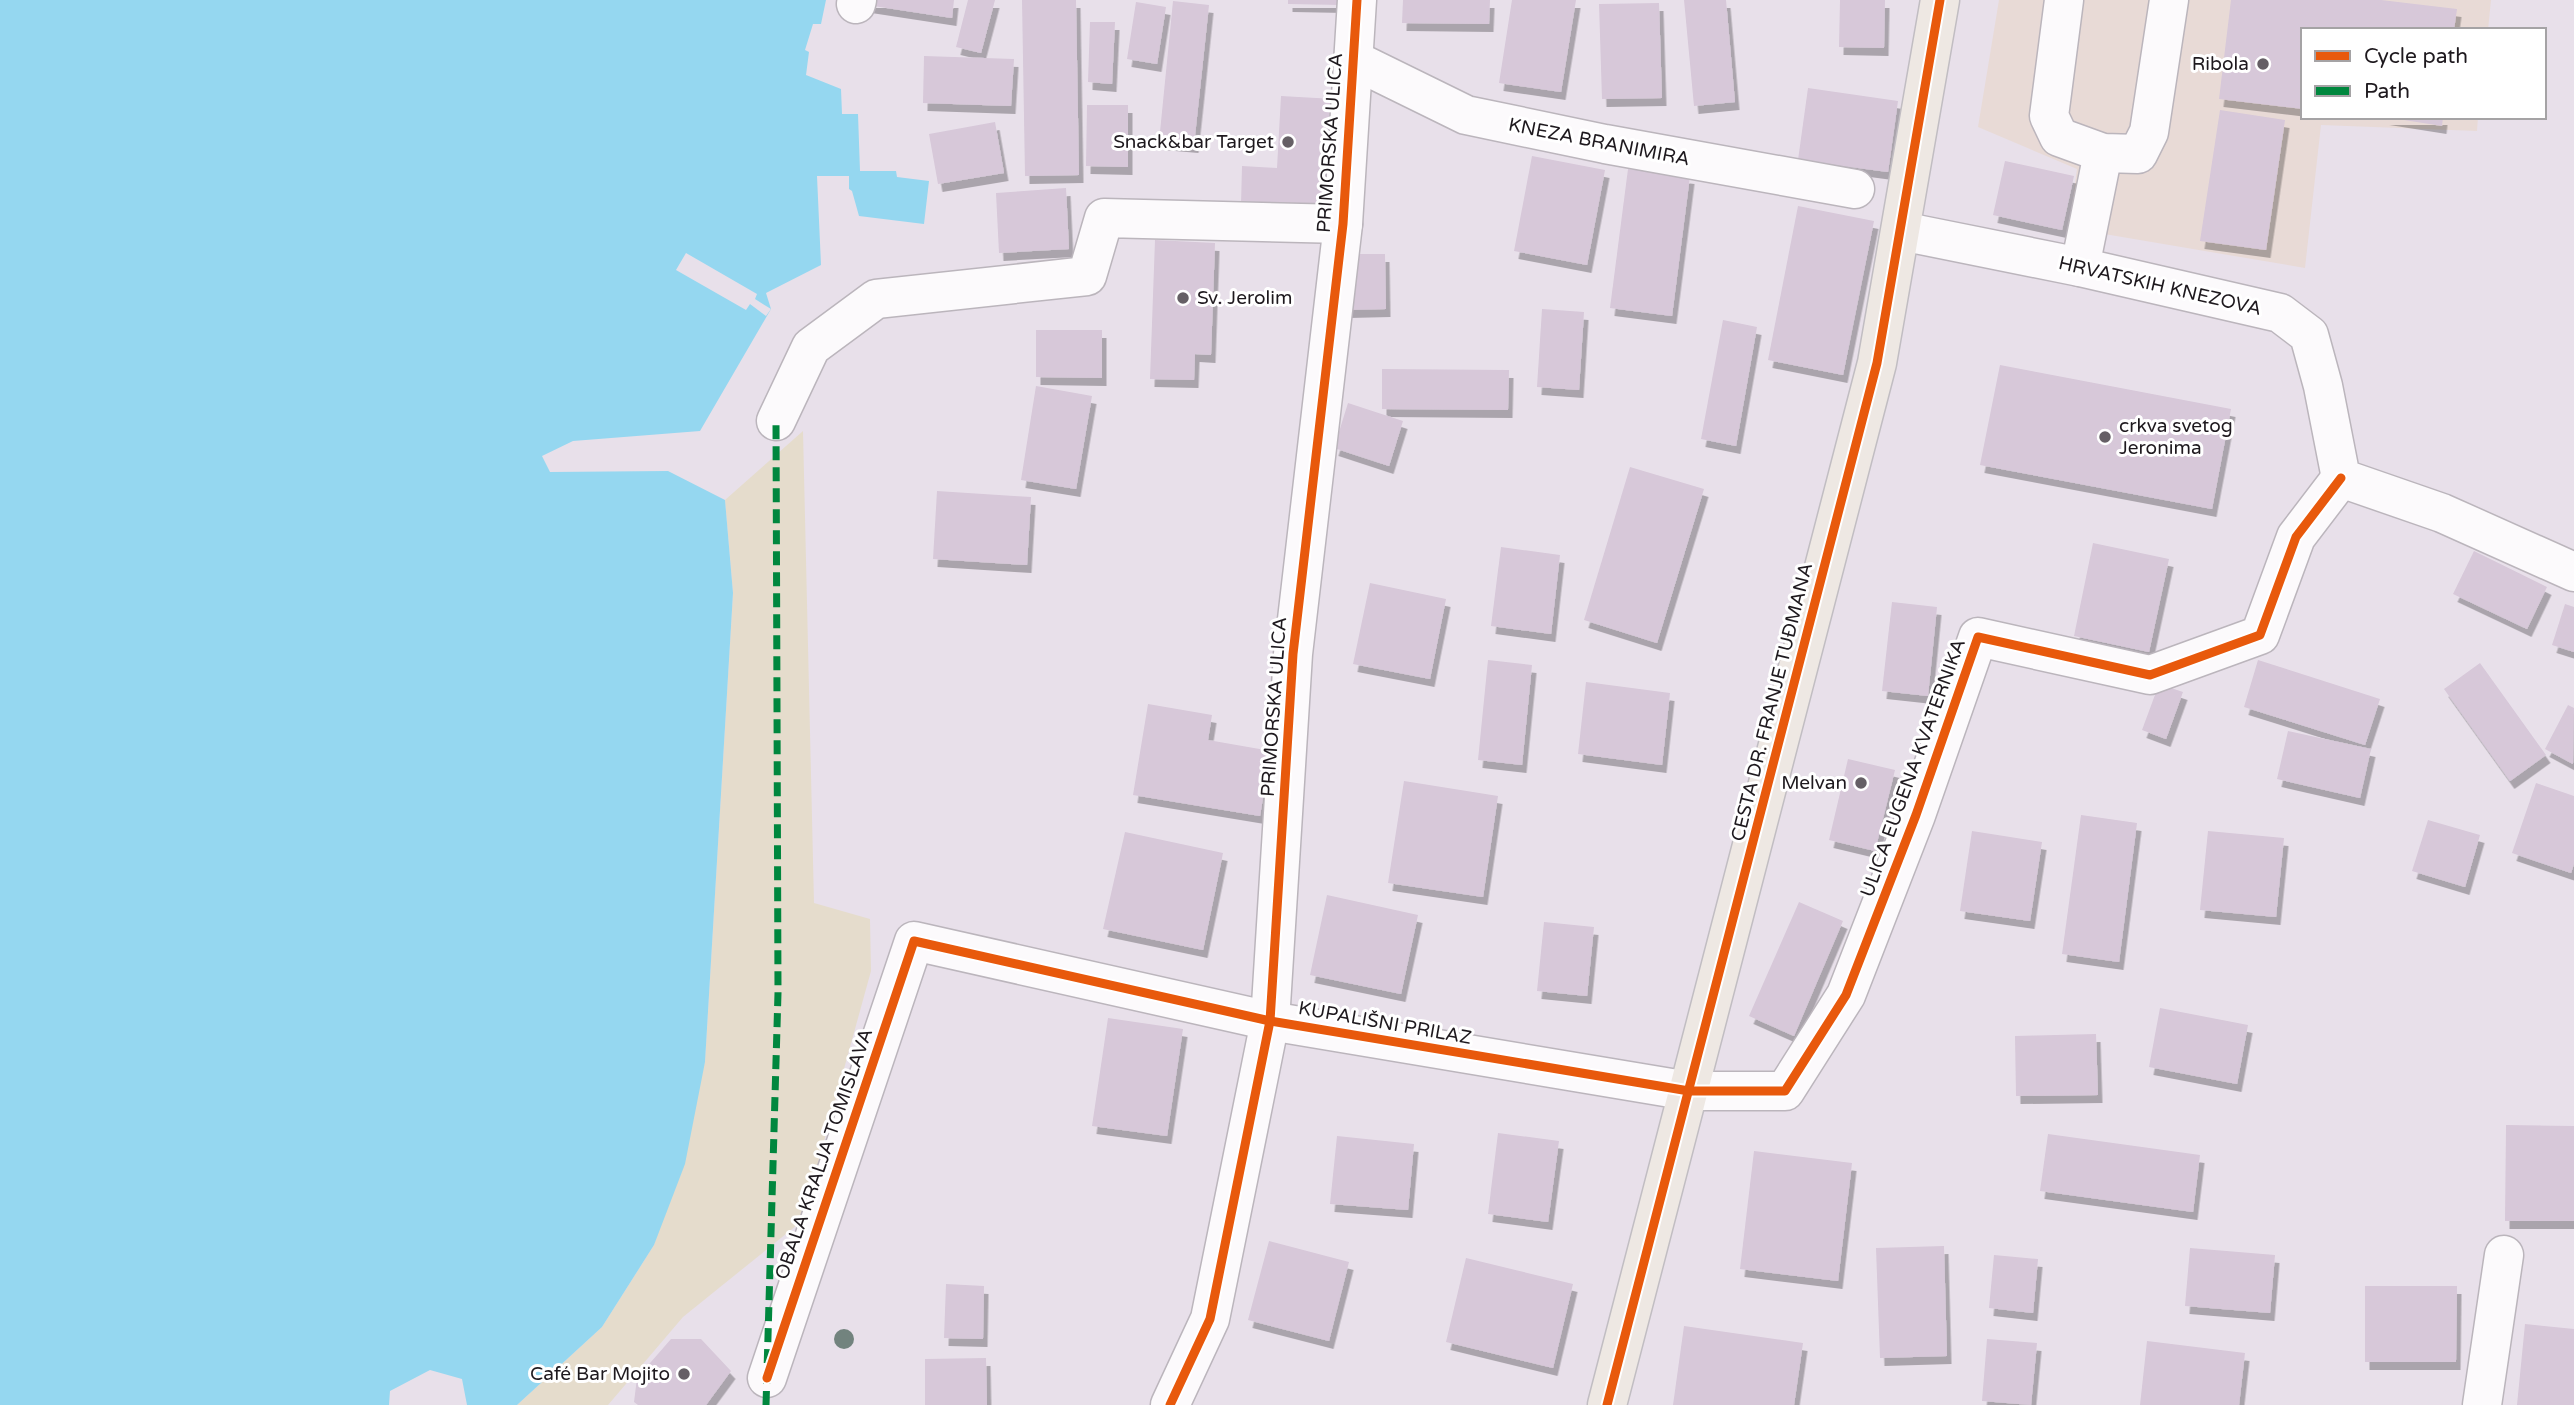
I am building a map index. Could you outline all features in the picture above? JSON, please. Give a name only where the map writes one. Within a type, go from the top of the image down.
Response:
[{"type":"main road","name":"CESTA DR. FRANJE TUĐMANA","points":[[1607,1405],[1877,363],[1940,0]]},
{"type":"street","name":"PRIMORSKA ULICA","points":[[1170,1405],[1210,1320],[1270,1021],[1293,654],[1343,224],[1357,0]]},
{"type":"street","points":[[2064,0],[2049,116],[2059,137],[2103,153],[2138,154],[2149,132],[2169,0]]},
{"type":"street","name":"KNEZA BRANIMIRA","points":[[1354,60],[1466,115],[1605,144],[1855,189]]},
{"type":"street","points":[[2080,267],[2103,153]]},
{"type":"street","points":[[776,421],[811,346],[876,299],[1087,276],[1104,218],[1343,224]]},
{"type":"street","name":"HRVATSKIH KNEZOVA","points":[[1901,231],[2080,267],[2280,313],[2309,335],[2323,386],[2341,478]]},
{"type":"street","points":[[2341,478],[2442,513],[2574,572]]},
{"type":"street","name":"ULICA EUGENA KVATERNIKA","points":[[1689,1091],[1785,1091],[1846,995],[1916,815],[1978,638],[2150,675],[2260,635],[2296,537],[2341,478]]},
{"type":"street","name":"KUPALIŠNI PRILAZ","points":[[914,941],[1270,1021],[1689,1091]]},
{"type":"street","name":"OBALA KRALJA TOMISLAVA","points":[[767,1378],[914,941]]},
{"type":"street","points":[[2483,1405],[2504,1255]]},
{"type":"shaded area","points":[[1999,0],[2491,0],[2488,28],[2301,28],[2301,119],[2478,119],[2477,131],[2321,125],[2305,268],[2069,228],[2077,169],[1978,127]]},
{"type":"sand","points":[[803,431],[814,903],[870,919],[871,971],[802,1221],[683,1317],[608,1405],[517,1405],[602,1327],[654,1245],[705,1062],[733,593],[725,500]]},
{"type":"water","points":[[0,0],[826,0],[821,24],[813,24],[805,50],[809,52],[806,75],[841,89],[842,114],[858,114],[860,171],[896,171],[897,177],[929,181],[924,224],[859,216],[852,191],[849,189],[849,176],[817,176],[821,265],[766,293],[771,309],[700,431],[573,441],[542,456],[550,472],[668,471],[725,500],[733,593],[705,1062],[685,1164],[654,1245],[602,1327],[517,1405],[467,1405],[462,1379],[430,1370],[390,1391],[389,1405],[0,1405]]},
{"type":"pier","points":[[686,253],[757,294],[755,299],[771,309],[766,316],[750,304],[746,310],[676,270]]},
{"type":"building","points":[[868,0],[954,0],[952,18],[867,5]]},
{"type":"building","points":[[968,0],[995,0],[981,53],[956,47]]},
{"type":"building","points":[[1022,0],[1076,0],[1079,175],[1025,176]]},
{"type":"building","points":[[1288,0],[1341,0],[1341,5],[1288,4]]},
{"type":"building","points":[[1403,0],[1490,0],[1489,24],[1402,23]]},
{"type":"building","points":[[1512,0],[1576,0],[1561,92],[1499,83]]},
{"type":"building","points":[[1684,0],[1726,0],[1735,102],[1694,106]]},
{"type":"building","points":[[1840,0],[1885,0],[1884,48],[1839,47]]},
{"type":"building","name":"Ribola","points":[[2231,0],[2381,0],[2457,9],[2454,28],[2301,28],[2301,109],[2219,99]]},
{"type":"building","points":[[1173,1],[1209,5],[1194,145],[1159,142]]},
{"type":"building","points":[[1136,2],[1166,7],[1157,64],[1127,59]]},
{"type":"building","points":[[1659,3],[1662,98],[1602,99],[1599,4]]},
{"type":"building","points":[[1090,22],[1115,22],[1112,84],[1088,82]]},
{"type":"building","points":[[924,56],[1014,59],[1011,106],[923,103]]},
{"type":"building","points":[[1808,88],[1898,101],[1888,172],[1798,160]]},
{"type":"building","points":[[1281,96],[1334,99],[1328,210],[1241,205],[1242,166],[1277,168]]},
{"type":"building","points":[[1087,105],[1128,105],[1128,167],[1086,166]]},
{"type":"building","points":[[2220,110],[2285,120],[2266,250],[2200,241]]},
{"type":"building","points":[[2398,119],[2443,119],[2442,126]]},
{"type":"building","points":[[995,122],[1004,173],[938,184],[929,134]]},
{"type":"building","points":[[1532,156],[1605,170],[1587,265],[1514,251]]},
{"type":"building","points":[[2005,161],[2074,176],[2062,230],[1993,215]]},
{"type":"building","points":[[1628,169],[1690,176],[1672,316],[1610,308]]},
{"type":"building","points":[[1066,188],[1069,249],[999,253],[996,193]]},
{"type":"building","points":[[1798,206],[1874,221],[1843,375],[1768,360]]},
{"type":"building","name":"Sv. Jerolim","points":[[1155,240],[1215,243],[1211,355],[1195,354],[1194,380],[1150,379]]},
{"type":"building","points":[[1344,254],[1385,254],[1386,309],[1345,310]]},
{"type":"building","points":[[1542,309],[1584,312],[1579,390],[1537,387]]},
{"type":"building","points":[[1723,320],[1757,327],[1736,446],[1701,439]]},
{"type":"building","points":[[1036,330],[1102,330],[1102,378],[1036,377]]},
{"type":"building","name":"crkva svetog Jeronima","points":[[2000,365],[2231,409],[2212,509],[1980,465]]},
{"type":"building","points":[[1382,369],[1509,370],[1508,410],[1382,409]]},
{"type":"building","points":[[1036,386],[1092,396],[1076,489],[1021,480]]},
{"type":"building","points":[[1348,403],[1403,421],[1389,466],[1334,448]]},
{"type":"building","points":[[1630,467],[1704,489],[1657,643],[1584,620]]},
{"type":"building","points":[[937,491],[1031,497],[1027,565],[933,559]]},
{"type":"building","points":[[2093,543],[2169,559],[2149,652],[2074,636]]},
{"type":"building","points":[[1501,547],[1560,555],[1551,634],[1491,626]]},
{"type":"building","points":[[2474,551],[2547,587],[2527,629],[2453,594]]},
{"type":"building","points":[[1370,583],[1446,599],[1430,679],[1353,664]]},
{"type":"building","points":[[1892,602],[1937,607],[1928,696],[1882,691]]},
{"type":"building","points":[[2565,604],[2574,607],[2574,652],[2552,645]]},
{"type":"building","points":[[1488,660],[1532,665],[1522,765],[1478,760]]},
{"type":"building","points":[[2258,660],[2380,699],[2365,745],[2244,707]]},
{"type":"building","points":[[2480,663],[2546,755],[2510,781],[2444,689]]},
{"type":"building","points":[[1586,682],[1670,693],[1662,765],[1578,754]]},
{"type":"building","points":[[2159,684],[2183,692],[2166,739],[2142,730]]},
{"type":"building","points":[[1148,704],[1212,715],[1208,740],[1271,751],[1260,816],[1133,795]]},
{"type":"building","points":[[2568,705],[2574,708],[2573,764],[2545,749]]},
{"type":"building","points":[[2288,731],[2371,749],[2360,798],[2277,779]]},
{"type":"building","points":[[1848,759],[1895,770],[1875,851],[1829,840]]},
{"type":"building","points":[[1404,781],[1498,796],[1483,897],[1388,883]]},
{"type":"building","points":[[2536,783],[2574,796],[2574,864],[2571,873],[2512,853]]},
{"type":"building","points":[[2081,815],[2137,823],[2119,962],[2062,954]]},
{"type":"building","points":[[2428,820],[2480,835],[2465,887],[2412,871]]},
{"type":"building","points":[[1972,831],[2042,842],[2030,921],[1960,911]]},
{"type":"building","points":[[2208,831],[2284,838],[2276,917],[2200,910]]},
{"type":"building","points":[[1125,832],[1223,853],[1203,950],[1103,929]]},
{"type":"building","points":[[1327,895],[1418,915],[1401,994],[1310,975]]},
{"type":"building","points":[[1799,902],[1843,921],[1794,1036],[1749,1016]]},
{"type":"building","points":[[1544,922],[1594,927],[1587,996],[1537,991]]},
{"type":"building","points":[[2160,1008],[2248,1025],[2237,1084],[2149,1067]]},
{"type":"building","points":[[1108,1018],[1183,1029],[1167,1136],[1092,1126]]},
{"type":"building","points":[[2096,1034],[2098,1095],[2016,1096],[2015,1036]]},
{"type":"building","points":[[2506,1125],[2574,1126],[2574,1221],[2505,1221]]},
{"type":"building","points":[[1498,1133],[1559,1141],[1548,1222],[1488,1214]]},
{"type":"building","points":[[2048,1134],[2200,1155],[2193,1212],[2040,1191]]},
{"type":"building","points":[[1337,1136],[1414,1144],[1408,1210],[1330,1204]]},
{"type":"building","points":[[1754,1151],[1852,1163],[1838,1281],[1740,1269]]},
{"type":"building","points":[[1269,1241],[1349,1262],[1329,1341],[1248,1320]]},
{"type":"building","points":[[1944,1246],[1947,1356],[1880,1358],[1876,1248]]},
{"type":"building","points":[[2190,1248],[2275,1255],[2270,1313],[2185,1306]]},
{"type":"building","points":[[1994,1255],[2038,1259],[2033,1313],[1989,1308]]},
{"type":"building","points":[[1466,1258],[1573,1284],[1553,1368],[1446,1342]]},
{"type":"building","points":[[946,1284],[984,1286],[983,1339],[944,1338]]},
{"type":"building","points":[[2365,1286],[2457,1286],[2456,1362],[2365,1362]]},
{"type":"building","points":[[2525,1324],[2574,1329],[2574,1405],[2517,1405]]},
{"type":"building","points":[[1684,1326],[1803,1343],[1794,1405],[1673,1405]]},
{"type":"building","name":"Café Bar Mojito","points":[[671,1339],[701,1339],[731,1371],[706,1405],[638,1405],[634,1402],[637,1378]]},
{"type":"building","points":[[1987,1339],[2037,1343],[2031,1405],[1982,1401]]},
{"type":"building","points":[[2147,1341],[2245,1353],[2239,1405],[2140,1405]]},
{"type":"building","points":[[986,1358],[987,1405],[925,1405],[925,1359]]},
{"type":"marked path","points":[[766,1405],[778,993],[776,421]]},
{"type":"cycle path","points":[[1170,1405],[1210,1319],[1270,1021],[1293,654],[1343,224],[1357,0]]},
{"type":"cycle path","points":[[1607,1405],[1877,363],[1940,0]]},
{"type":"cycle path","points":[[767,1378],[914,941],[1270,1021],[1689,1091],[1785,1091],[1846,995],[1916,815],[1978,637],[2150,675],[2260,635],[2296,537],[2341,478]]},
{"type":"place","name":"Ribola","points":[[2263,64]]},
{"type":"place","name":"Snack&bar Target","points":[[1288,142]]},
{"type":"place","name":"Sv. Jerolim","points":[[1183,298]]},
{"type":"place","name":"crkva svetog Jeronima","points":[[2105,437]]},
{"type":"place","name":"Melvan","points":[[1861,783]]},
{"type":"place","name":"Café Bar Mojito","points":[[684,1374]]}]
